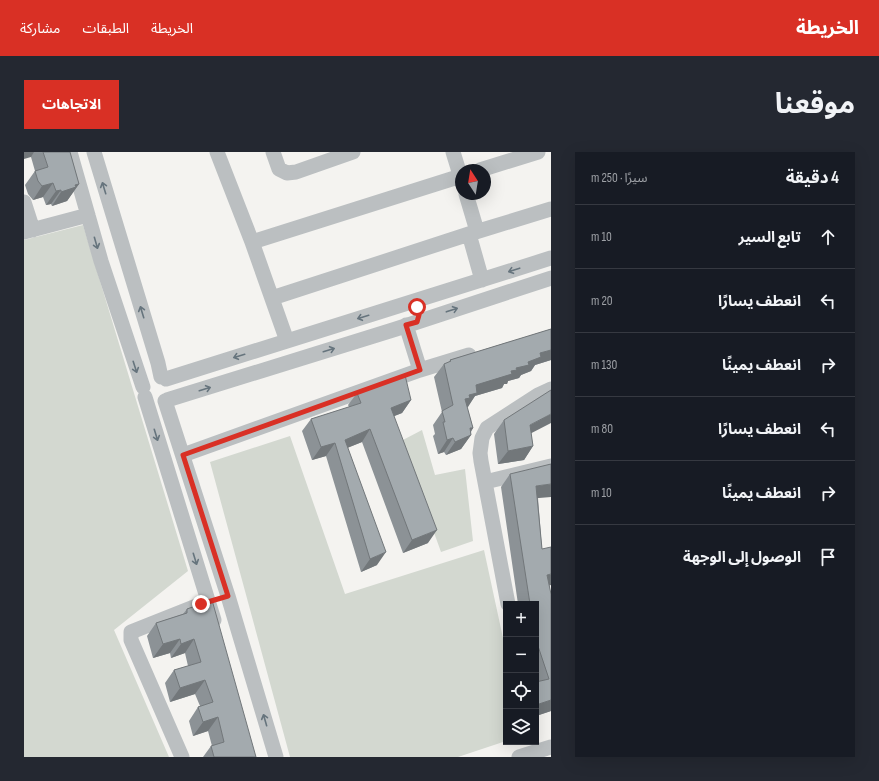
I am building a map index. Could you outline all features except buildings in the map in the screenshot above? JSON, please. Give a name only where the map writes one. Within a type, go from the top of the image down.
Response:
[{"type":"street","points":[[70,152],[101,261],[144,392],[217,631]]},
{"type":"street","points":[[94,152],[124,253],[164,378],[169,383],[171,392],[166,401],[228,596],[276,757]]},
{"type":"street","points":[[217,152],[252,242],[287,341]]},
{"type":"street","points":[[273,152],[279,169],[286,173],[296,172],[334,155],[353,152]]},
{"type":"street","points":[[453,152],[457,164]]},
{"type":"street","points":[[491,167],[538,152]]},
{"type":"street","points":[[252,242],[455,179]]},
{"type":"street","points":[[467,200],[482,280]]},
{"type":"street","points":[[24,202],[28,231],[88,215]]},
{"type":"street","points":[[272,298],[551,208]]},
{"type":"street","points":[[101,261],[124,253]]},
{"type":"street","points":[[551,258],[164,378],[156,376],[148,379],[144,392],[148,401],[156,404],[551,278]]},
{"type":"street","points":[[406,325],[418,311],[417,307],[411,302]]},
{"type":"street","points":[[390,309],[388,316],[390,324],[406,325]]},
{"type":"street","points":[[406,325],[420,370]]},
{"type":"street","points":[[183,455],[420,370],[485,350]]},
{"type":"street","points":[[507,601],[480,453],[482,438],[487,428],[538,395],[551,389]]},
{"type":"street","points":[[485,482],[551,466]]},
{"type":"street","points":[[182,757],[131,640],[131,632],[162,619],[228,596]]},
{"type":"street","points":[[529,756],[551,747]]},
{"type":"shaded area","points":[[83,225],[188,571],[114,630],[169,757],[24,757],[24,240]]},
{"type":"shaded area","points":[[422,430],[435,475],[465,469],[473,541],[441,552],[401,441]]},
{"type":"shaded area","points":[[290,436],[345,594],[484,550],[503,638],[503,742],[458,757],[290,757],[210,462]]},
{"type":"route","points":[[201,604],[228,596],[183,455],[420,370],[406,325],[417,322],[419,315],[417,307]]}]
